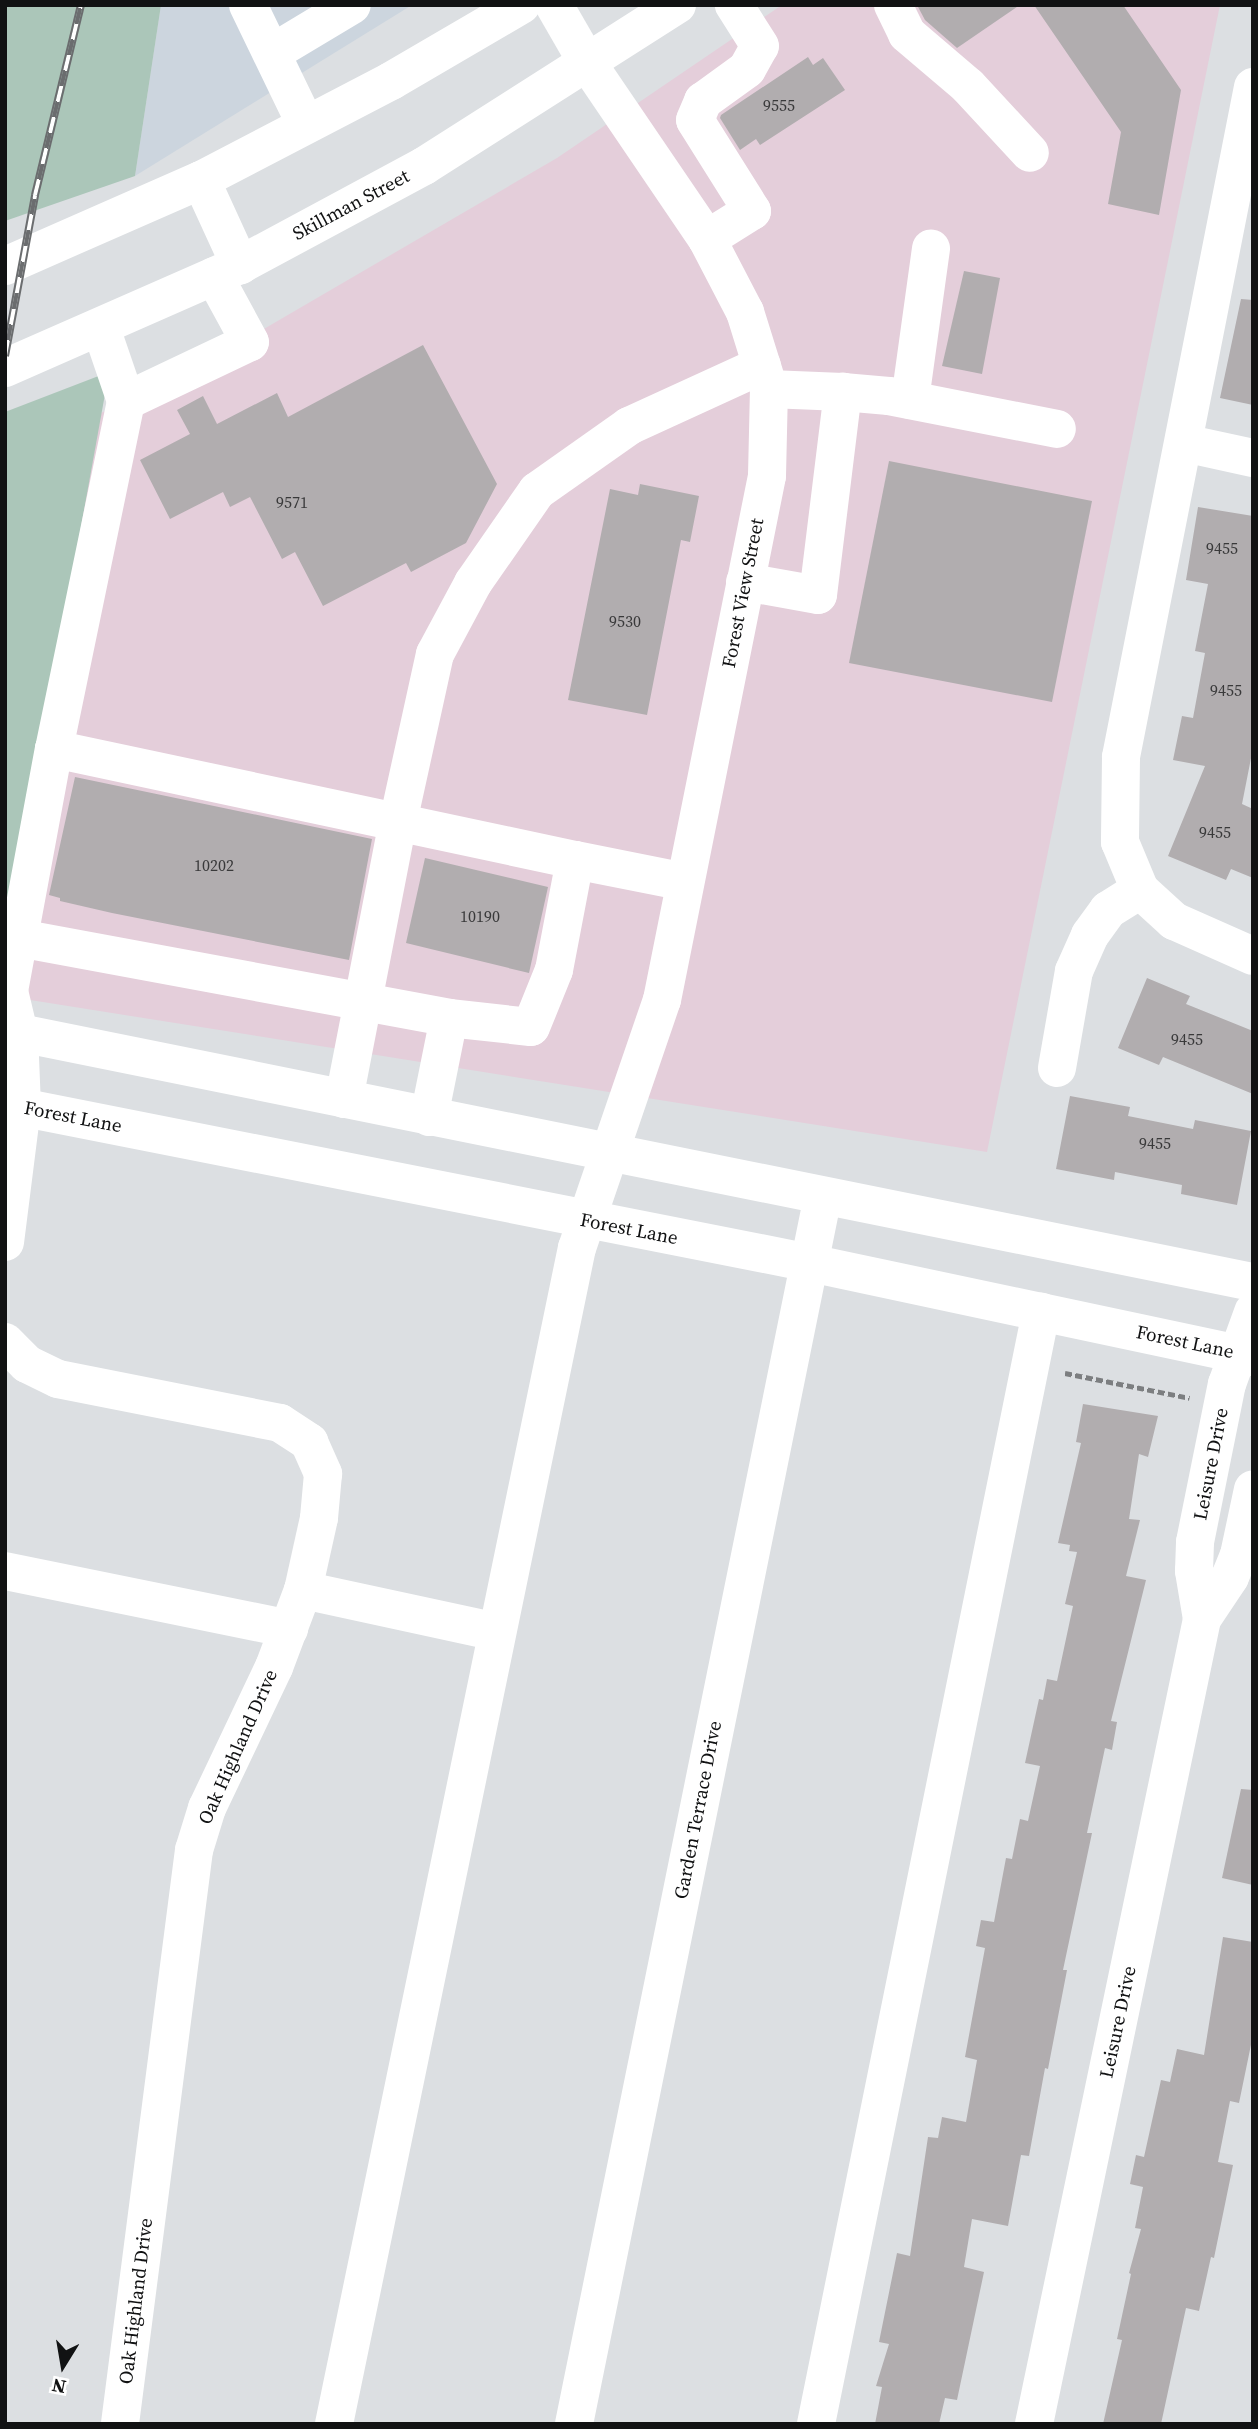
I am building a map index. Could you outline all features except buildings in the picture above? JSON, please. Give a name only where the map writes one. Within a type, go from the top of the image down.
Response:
[{"type":"street","points":[[248,5],[306,125]]},
{"type":"street","points":[[271,53],[352,5]]},
{"type":"street","points":[[5,266],[201,180],[391,81],[521,5]]},
{"type":"street","name":"Forest View Street","points":[[334,2424],[585,1220],[662,1000],[767,476],[766,377],[745,312],[706,239],[588,65],[554,5]]},
{"type":"street","name":"Skillman Street","points":[[5,368],[101,328],[227,270],[424,166],[588,65],[677,5]]},
{"type":"street","points":[[706,239],[752,211],[695,120],[703,101],[747,69],[760,46],[734,5]]},
{"type":"street","points":[[893,5],[906,34],[968,86],[1030,153]]},
{"type":"street","points":[[1253,87],[1121,757],[1120,842],[1140,890],[1174,921],[1253,956]]},
{"type":"street","points":[[126,401],[250,342],[201,180]]},
{"type":"street","points":[[910,400],[931,248]]},
{"type":"street","points":[[5,1242],[14,1105],[9,991],[54,749],[126,401],[101,328]]},
{"type":"street","points":[[344,1099],[398,822],[435,654],[473,583],[537,491],[629,426],[766,377],[843,392],[910,400],[1058,429]]},
{"type":"street","points":[[745,582],[818,595],[843,392]]},
{"type":"street","points":[[1184,443],[1253,458]]},
{"type":"street","points":[[54,749],[685,882]]},
{"type":"street","points":[[19,938],[449,1018],[531,1027],[554,970],[575,860]]},
{"type":"street","points":[[1057,1068],[1074,971],[1090,935],[1108,910],[1140,890]]},
{"type":"street","points":[[429,1116],[449,1018]]},
{"type":"street","points":[[12,1032],[1253,1282]]},
{"type":"street","name":"Forest Lane","points":[[14,1105],[810,1263],[1245,1355]]},
{"type":"street","name":"Garden Terrace Drive","points":[[573,2424],[823,1196]]},
{"type":"street","points":[[816,2424],[1041,1312]]},
{"type":"street","name":"Leisure Drive","points":[[1034,2424],[1202,1619],[1194,1571],[1195,1542],[1227,1384],[1245,1355],[1253,1312]]},
{"type":"street","name":"Oak Highland Drive","points":[[5,1342],[27,1364],[58,1379],[280,1423],[309,1442],[323,1474],[319,1518],[303,1590],[289,1629],[207,1808],[194,1850],[120,2424]]},
{"type":"street","name":"Leisure Drive","points":[[1202,1619],[1230,1577],[1239,1555],[1253,1489]]},
{"type":"street","points":[[5,1572],[289,1629]]},
{"type":"street","points":[[303,1590],[497,1632]]},
{"type":"path","points":[[1030,1366],[1202,1400]]},
{"type":"shaded area","points":[[161,5],[412,5],[135,176]]},
{"type":"shaded area","points":[[782,5],[1220,5],[987,1152],[5,996],[5,446],[149,396],[557,158]]},
{"type":"green space","points":[[5,5],[161,5],[135,176],[5,221]]},
{"type":"green space","points":[[109,372],[5,947],[5,412]]},
{"type":"railway","points":[[5,356],[35,195],[81,5]]}]
